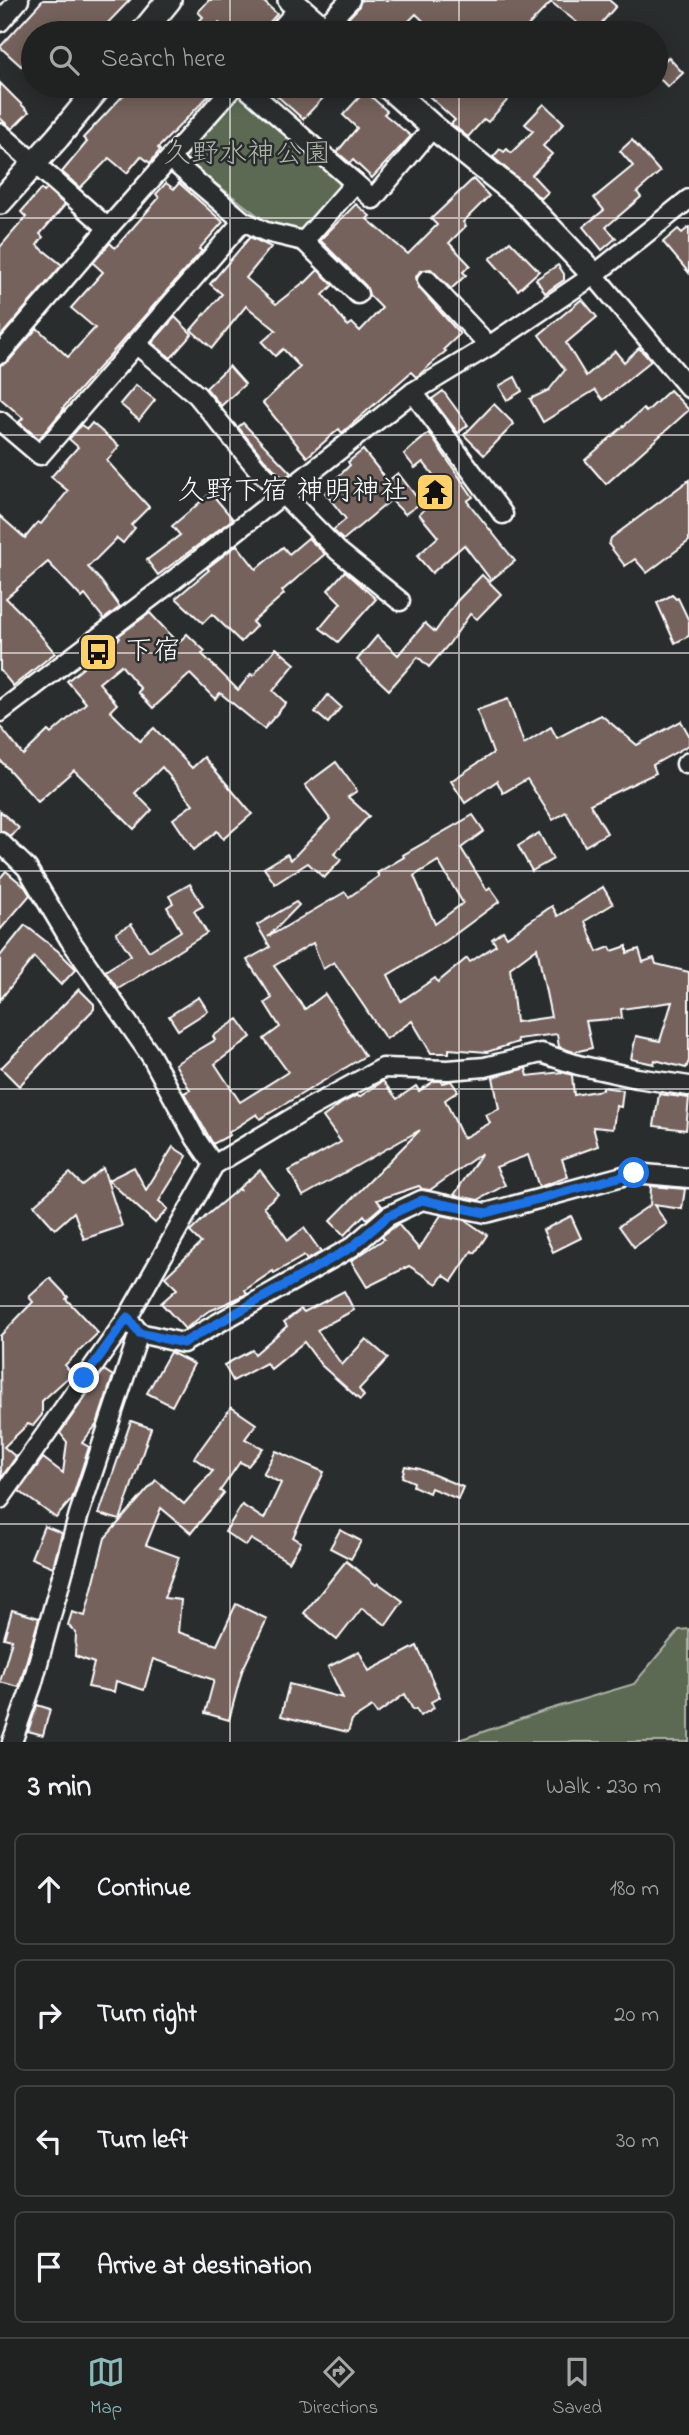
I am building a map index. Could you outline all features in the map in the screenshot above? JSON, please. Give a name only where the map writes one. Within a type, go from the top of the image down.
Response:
[{"type":"street","points":[[0,22],[19,0]]},
{"type":"street","points":[[152,21],[169,0]]},
{"type":"street","points":[[333,21],[350,0]]},
{"type":"street","points":[[284,21],[294,4],[314,21]]},
{"type":"street","points":[[0,202],[90,98]]},
{"type":"street","points":[[0,354],[223,98]]},
{"type":"street","points":[[258,98],[373,199],[433,127]]},
{"type":"street","points":[[400,98],[519,196],[594,275],[689,388]]},
{"type":"street","points":[[0,133],[108,228]]},
{"type":"street","points":[[170,159],[243,220],[266,232],[304,241],[358,295]]},
{"type":"street","points":[[304,241],[355,183]]},
{"type":"street","points":[[0,712],[284,495],[413,392],[489,346],[594,275],[689,199]]},
{"type":"street","points":[[0,421],[40,455],[243,220]]},
{"type":"street","points":[[426,280],[489,346]]},
{"type":"street","points":[[136,344],[197,395],[225,431],[338,551],[400,601]]},
{"type":"street","points":[[413,392],[503,514]]},
{"type":"street","points":[[0,842],[27,868],[69,940],[151,1056],[195,1139],[214,1165]]},
{"type":"street","points":[[0,1499],[128,1317],[214,1165],[309,1108],[383,1068],[448,1070],[485,1067],[541,1053],[626,1075],[689,1086]]},
{"type":"street","points":[[128,1317],[139,1333],[183,1343],[352,1247],[388,1216],[422,1200],[486,1213],[634,1173],[689,1178]]},
{"type":"street","points":[[12,1742],[33,1685],[79,1514],[139,1333]]},
{"type":"green space","name":"久野水神公園","points":[[232,98],[246,98],[344,186],[290,240],[182,158]]},
{"type":"green space","points":[[689,1629],[689,1742],[453,1742],[634,1684],[679,1630]]},
{"type":"building","points":[[43,0],[130,0],[110,21],[24,21]]},
{"type":"building","points":[[209,0],[262,0],[277,14],[271,21],[199,21],[203,17],[198,12]]},
{"type":"building","points":[[361,0],[609,0],[616,6],[603,21],[575,21],[551,2],[533,21],[423,21],[416,14],[409,21],[346,21],[358,8]]},
{"type":"building","points":[[21,24],[21,66],[0,47]]},
{"type":"building","points":[[668,57],[683,73],[668,87]]},
{"type":"building","points":[[0,83],[29,112],[12,129],[0,118]]},
{"type":"building","points":[[121,98],[206,98],[158,148],[160,150],[150,163],[141,156],[127,173],[109,158],[80,188],[62,172],[87,142],[83,138]]},
{"type":"building","points":[[279,98],[323,98],[303,119]]},
{"type":"building","points":[[359,98],[373,98],[387,111],[384,114],[411,136],[372,178],[353,160],[350,163],[337,152],[357,128],[343,115]]},
{"type":"building","points":[[431,98],[509,98],[488,122],[484,119],[468,137],[451,124],[455,120]]},
{"type":"building","points":[[544,104],[564,123],[543,146],[552,154],[532,175],[548,192],[541,199],[493,157],[500,149],[504,152],[507,149],[511,153],[533,131],[525,124]]},
{"type":"building","points":[[632,140],[660,172],[637,192],[641,197],[606,227],[616,238],[602,250],[583,227],[604,210],[594,198],[633,166],[620,151]]},
{"type":"building","points":[[473,179],[489,196],[463,222],[466,226],[449,243],[470,265],[463,272],[466,275],[451,289],[431,269],[420,271],[416,277],[419,288],[460,334],[444,349],[446,351],[419,375],[416,377],[411,372],[342,433],[339,429],[307,457],[263,403],[300,367],[283,349],[275,356],[262,342],[276,330],[246,306],[212,348],[191,330],[222,294],[210,284],[250,237],[271,247],[246,278],[276,304],[318,270],[333,285],[323,295],[348,326],[352,323],[360,331],[382,308],[369,295],[366,286],[320,240],[356,204],[370,216],[367,219],[408,254],[437,225],[431,219]]},
{"type":"building","points":[[166,183],[174,189],[179,183],[223,222],[199,249],[202,251],[63,408],[39,439],[19,422],[23,418],[0,398],[0,365],[9,361],[37,328],[68,357],[95,328],[71,308],[103,272],[93,263],[110,243],[115,248],[159,198],[156,194]]},
{"type":"building","points":[[41,189],[44,192],[47,189],[65,205],[40,234],[43,237],[37,245],[62,265],[0,337],[0,247],[26,217],[21,212]]},
{"type":"building","points":[[689,227],[689,273],[663,242],[678,229],[682,233]]},
{"type":"building","points":[[510,241],[539,271],[518,290],[490,259]]},
{"type":"building","points":[[558,265],[564,274],[564,280],[545,293],[536,279]]},
{"type":"building","points":[[582,299],[597,317],[566,343],[586,376],[615,351],[624,362],[639,348],[651,361],[603,400],[595,390],[543,422],[530,399],[549,390],[565,370],[539,335]]},
{"type":"building","points":[[175,317],[192,334],[171,358],[152,343]]},
{"type":"building","points":[[229,366],[245,384],[221,406],[206,388]]},
{"type":"building","points":[[515,377],[522,391],[507,400],[499,386]]},
{"type":"building","points":[[136,385],[155,400],[139,420],[120,404]]},
{"type":"building","points":[[670,390],[689,410],[606,484],[585,460],[643,409],[646,412]]},
{"type":"building","points":[[443,391],[468,425],[458,433],[432,399]]},
{"type":"building","points":[[494,404],[514,424],[484,455],[464,435]]},
{"type":"building","points":[[92,423],[119,446],[107,461],[149,507],[131,525],[135,528],[123,543],[117,538],[88,567],[120,607],[104,619],[85,595],[82,598],[48,562],[6,598],[55,653],[13,686],[0,670],[0,516],[25,538],[38,522],[41,524],[68,491],[51,477],[78,447],[69,439],[81,425],[87,429]]},
{"type":"building","points":[[243,423],[291,473],[284,479],[238,427]]},
{"type":"building","points":[[429,433],[473,497],[467,501],[515,561],[491,580],[464,545],[432,573],[417,556],[438,537],[419,514],[446,491],[423,462],[415,468],[404,454]]},
{"type":"building","points":[[363,450],[388,481],[398,473],[421,503],[405,514],[391,500],[343,540],[333,530],[346,519],[325,493],[350,465],[348,462]]},
{"type":"building","points":[[689,480],[689,541],[647,573],[635,559],[625,566],[609,545],[611,538]]},
{"type":"building","points":[[211,493],[233,519],[158,575],[147,560],[180,535],[172,526]]},
{"type":"building","points":[[308,538],[325,554],[282,591],[284,594],[252,622],[256,626],[241,642],[212,614],[203,623],[176,598],[209,570],[207,568],[237,545],[256,569],[283,547],[289,554]]},
{"type":"building","points":[[345,571],[376,599],[338,642],[320,628],[341,603],[328,590]]},
{"type":"building","points":[[482,575],[501,594],[477,619],[470,614],[429,667],[418,657],[389,690],[357,660],[377,636],[398,655],[425,623],[435,632],[457,601]]},
{"type":"building","points":[[672,595],[678,598],[689,621],[689,636],[675,643],[657,603]]},
{"type":"building","points":[[150,613],[178,643],[187,634],[205,651],[202,654],[238,690],[276,648],[295,664],[273,691],[286,703],[264,729],[220,693],[215,699],[190,674],[153,708],[138,692],[141,689],[121,665],[99,683],[117,704],[110,711],[140,741],[154,728],[192,768],[204,757],[252,814],[223,839],[217,831],[194,850],[173,819],[193,804],[162,767],[135,793],[152,810],[134,829],[74,770],[38,802],[0,760],[0,726],[23,755],[48,731],[51,734],[86,703],[67,681],[120,638],[118,636]]},
{"type":"building","points":[[328,695],[341,707],[328,723],[315,712]]},
{"type":"building","points":[[508,699],[524,744],[551,727],[557,738],[601,715],[637,745],[681,721],[689,735],[689,745],[653,765],[656,773],[590,804],[607,833],[585,846],[566,812],[553,820],[527,779],[503,793],[497,781],[465,803],[451,781],[493,753],[477,710]]},
{"type":"building","points":[[336,762],[357,791],[348,797],[369,816],[334,854],[341,860],[324,878],[308,863],[275,884],[264,868],[287,854],[291,860],[330,819],[305,785]]},
{"type":"building","points":[[0,811],[19,828],[11,837],[0,831]]},
{"type":"building","points":[[473,815],[484,831],[461,848],[487,890],[490,887],[500,901],[446,941],[388,975],[401,1001],[435,978],[438,982],[467,958],[470,962],[496,945],[492,939],[503,931],[507,937],[552,906],[558,916],[603,887],[613,904],[585,921],[597,952],[610,947],[612,951],[627,946],[627,953],[639,949],[643,962],[654,958],[656,964],[689,972],[689,1061],[686,1068],[655,1060],[654,1064],[631,1059],[636,1036],[660,1041],[672,1002],[621,1009],[622,1018],[586,1021],[592,1048],[574,1052],[559,1047],[557,1034],[517,1039],[518,1042],[487,1052],[449,1049],[449,1053],[431,1053],[412,1021],[386,1039],[334,962],[323,969],[313,943],[274,966],[305,1009],[325,994],[365,1056],[260,1119],[257,1114],[228,1133],[230,1135],[213,1144],[184,1093],[190,1090],[175,1064],[215,1040],[213,1036],[238,1019],[251,1037],[215,1064],[240,1102],[288,1072],[264,1039],[280,1027],[265,1003],[272,998],[247,960],[270,947],[257,925],[296,902],[299,905],[268,937],[345,892],[349,897],[379,876],[377,873],[404,857],[403,855]],"holes":[[[438,861],[463,903],[435,924],[414,876]],[[537,948],[551,1017],[516,1022],[510,968]]]},
{"type":"building","points":[[539,833],[553,859],[532,871],[518,846]]},
{"type":"building","points":[[6,871],[25,887],[30,895],[0,930],[0,878]]},
{"type":"building","points":[[190,884],[203,906],[194,911],[207,933],[118,989],[105,971],[131,955],[116,933],[131,924],[149,951],[181,931],[167,907],[173,903],[169,896]]},
{"type":"building","points":[[25,925],[76,969],[61,985],[34,957],[0,1000],[0,956]]},
{"type":"building","points":[[79,989],[94,1004],[94,1009],[19,1086],[1,1068]]},
{"type":"building","points":[[199,997],[208,1011],[178,1030],[169,1016]]},
{"type":"building","points":[[526,1068],[528,1076],[562,1072],[572,1075],[574,1095],[602,1090],[602,1087],[623,1090],[621,1107],[616,1106],[613,1129],[593,1127],[598,1146],[562,1159],[568,1177],[539,1187],[528,1155],[496,1167],[505,1185],[478,1200],[454,1195],[482,1153],[430,1190],[419,1186],[377,1200],[382,1206],[367,1219],[364,1215],[344,1235],[330,1221],[420,1130],[303,1196],[289,1171],[341,1142],[323,1117],[342,1103],[357,1095],[359,1097],[383,1081],[397,1099],[416,1086],[419,1091],[434,1081],[451,1081],[458,1091],[445,1100],[463,1138],[490,1123],[486,1115],[499,1109],[493,1077]]},
{"type":"building","points":[[659,1094],[689,1098],[686,1130],[654,1126]]},
{"type":"building","points":[[173,1147],[187,1156],[159,1201],[168,1209],[155,1223],[108,1180],[134,1167],[146,1190]]},
{"type":"building","points":[[103,1168],[122,1226],[84,1239],[74,1212],[55,1229],[34,1205],[70,1173],[82,1185]]},
{"type":"building","points":[[260,1170],[278,1194],[264,1206],[288,1240],[304,1228],[321,1252],[307,1260],[304,1256],[274,1273],[273,1271],[245,1290],[247,1294],[207,1312],[185,1329],[161,1303],[177,1289],[165,1277],[201,1243],[190,1232],[238,1189],[241,1191],[239,1188]]},
{"type":"building","points":[[651,1186],[685,1189],[682,1209],[654,1205],[667,1224],[634,1247],[619,1226],[650,1205]]},
{"type":"building","points":[[441,1215],[465,1220],[487,1235],[475,1253],[472,1251],[452,1281],[443,1275],[437,1284],[409,1266],[367,1287],[351,1261],[384,1239],[382,1236],[398,1224],[419,1249]]},
{"type":"building","points":[[571,1216],[581,1238],[553,1252],[543,1230]]},
{"type":"building","points":[[50,1278],[98,1333],[65,1365],[72,1374],[42,1401],[42,1415],[33,1426],[28,1424],[4,1447],[16,1457],[1,1478],[0,1336],[33,1302],[29,1297]]},
{"type":"building","points":[[344,1291],[354,1310],[317,1330],[342,1365],[366,1339],[388,1358],[359,1389],[364,1396],[360,1400],[321,1365],[304,1342],[271,1369],[266,1363],[233,1381],[224,1365],[252,1350],[255,1354],[287,1326],[284,1322],[301,1309],[304,1312]]},
{"type":"building","points":[[170,1352],[194,1364],[172,1406],[147,1393]]},
{"type":"building","points":[[104,1370],[113,1376],[97,1424],[82,1443],[89,1447],[72,1499],[56,1518],[19,1491],[43,1458],[63,1473],[67,1442],[60,1433]]},
{"type":"building","points":[[231,1407],[256,1424],[245,1439],[263,1448],[248,1466],[240,1462],[220,1491],[224,1493],[191,1533],[161,1508],[146,1545],[179,1557],[164,1598],[181,1600],[178,1632],[217,1645],[236,1604],[267,1619],[242,1671],[229,1720],[205,1713],[214,1680],[153,1659],[144,1690],[116,1681],[114,1692],[88,1687],[94,1663],[75,1656],[76,1633],[68,1625],[72,1612],[85,1616],[105,1538],[156,1480],[184,1504],[213,1471],[194,1458]]},
{"type":"building","points":[[131,1421],[151,1428],[120,1520],[99,1514]]},
{"type":"building","points":[[276,1451],[324,1472],[293,1537],[301,1542],[289,1562],[251,1539],[246,1546],[225,1532],[242,1505],[264,1519],[281,1483],[263,1474]]},
{"type":"building","points":[[405,1466],[420,1469],[463,1487],[458,1499],[431,1488],[429,1493],[413,1486],[414,1482],[402,1477]]},
{"type":"building","points":[[44,1526],[62,1533],[53,1567],[31,1558]]},
{"type":"building","points":[[340,1530],[361,1541],[351,1559],[330,1548]]},
{"type":"building","points":[[346,1561],[376,1585],[378,1583],[403,1601],[386,1625],[362,1608],[337,1640],[304,1613]]},
{"type":"building","points":[[12,1610],[39,1618],[19,1687],[0,1682],[12,1640],[4,1638]]},
{"type":"building","points":[[417,1646],[440,1697],[431,1702],[434,1708],[420,1716],[416,1709],[413,1710],[405,1694],[377,1714],[372,1707],[352,1720],[348,1732],[281,1716],[289,1684],[343,1698],[328,1667],[359,1651],[369,1671]]},
{"type":"building","points":[[37,1705],[50,1709],[43,1735],[28,1731]]},
{"type":"place","name":"久野下宿 神明神社","points":[[435,492]]},
{"type":"place","name":"下宿","points":[[98,652]]},
{"type":"route","points":[[84,1378],[128,1317],[139,1333],[183,1343],[352,1247],[388,1216],[422,1200],[486,1213],[634,1173]]}]
